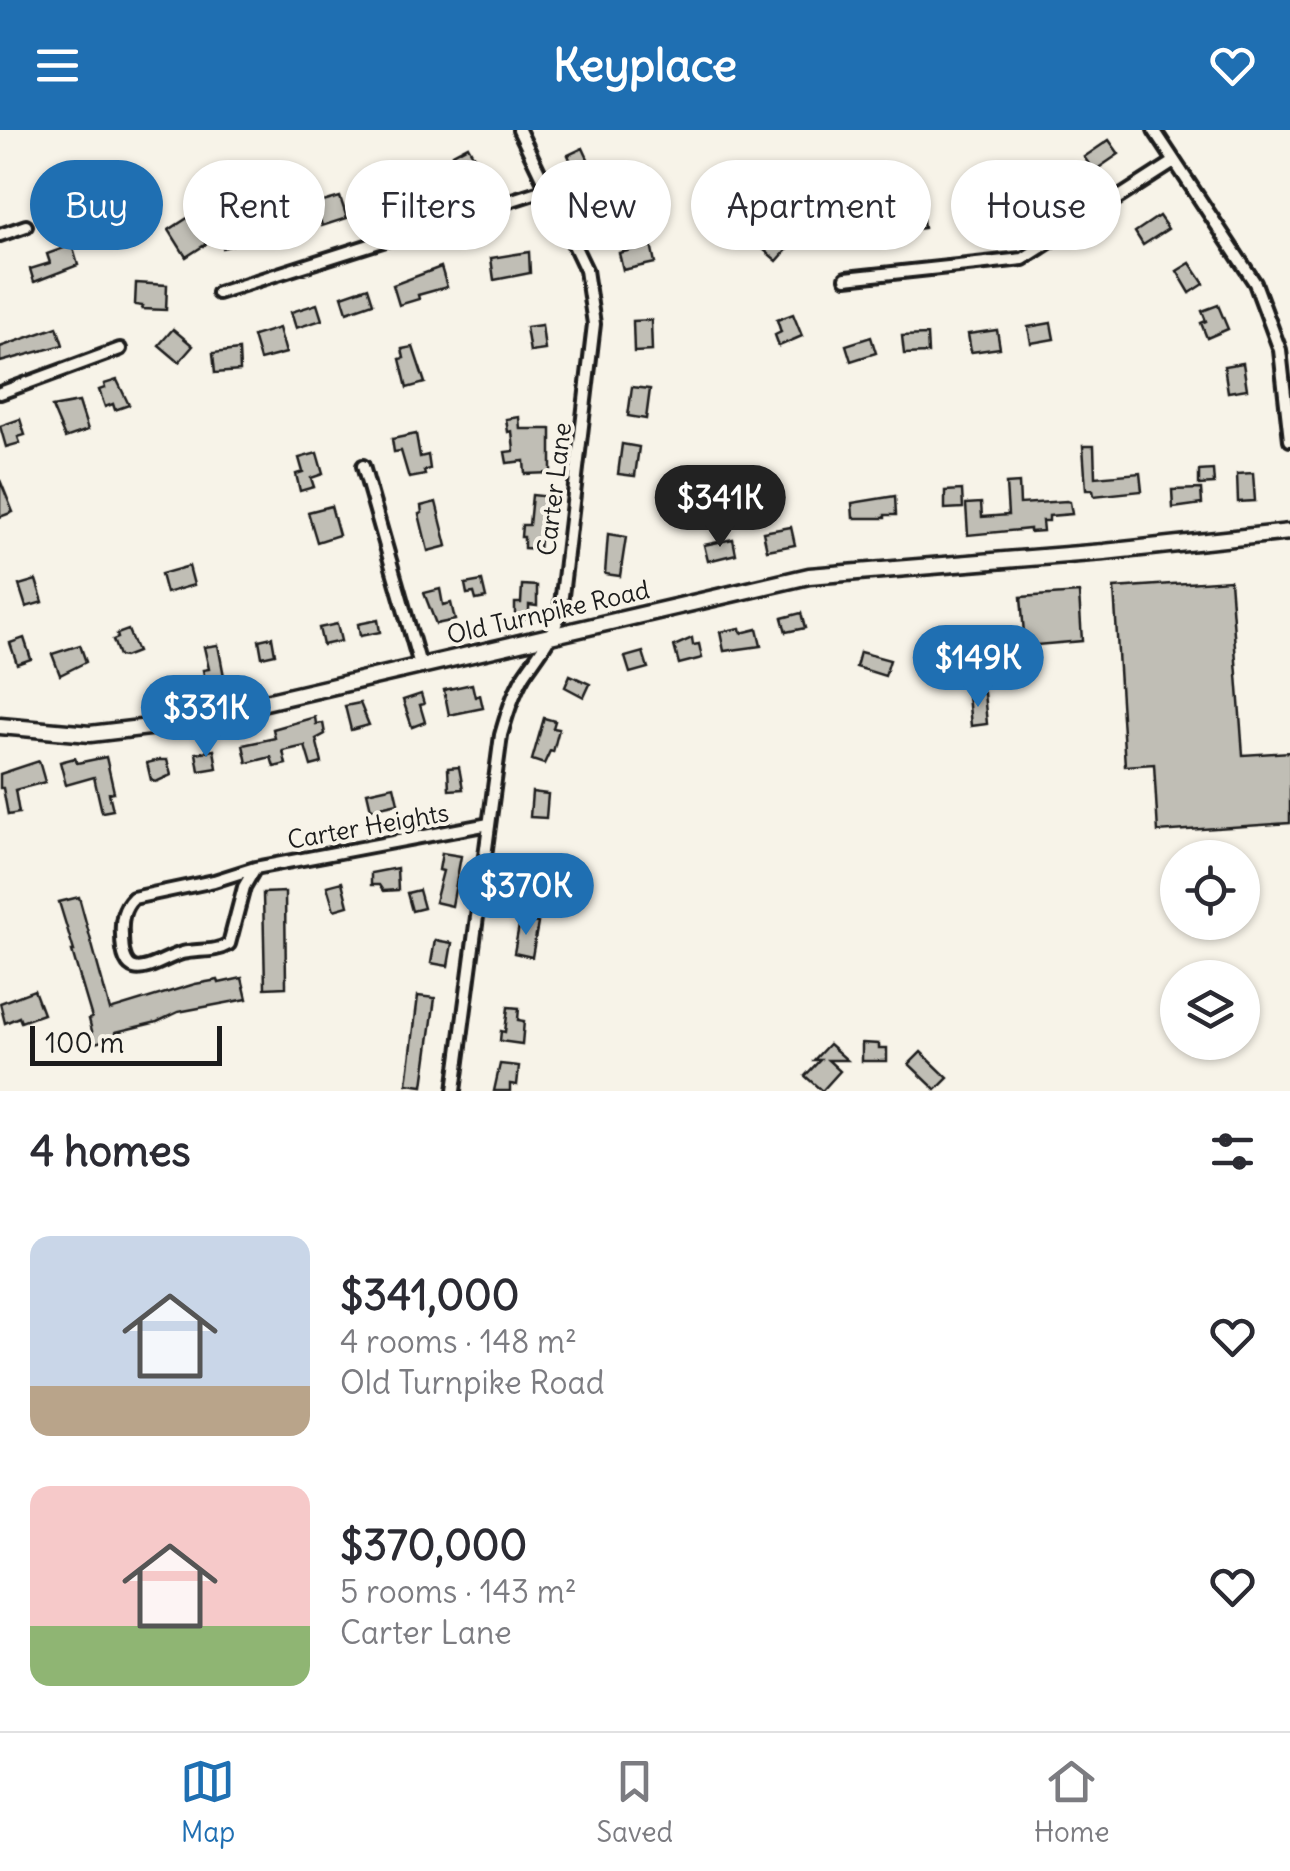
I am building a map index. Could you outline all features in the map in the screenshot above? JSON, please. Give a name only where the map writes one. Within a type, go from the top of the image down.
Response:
[{"type":"main road","name":"Old Turnpike Road","points":[[0,726],[90,734],[166,725],[809,576],[1290,532]]},
{"type":"street","name":"Carter Lane","points":[[519,130],[533,160]]},
{"type":"street","points":[[1154,130],[1255,283],[1280,350],[1290,440]]},
{"type":"street","points":[[846,278],[1023,259],[1174,162]]},
{"type":"street","points":[[218,293],[531,194]]},
{"type":"street","points":[[0,235],[26,226]]},
{"type":"street","name":"Carter Lane","points":[[454,1091],[501,735],[522,678],[551,636],[560,613],[594,324],[586,270],[576,250]]},
{"type":"street","points":[[0,393],[120,350]]},
{"type":"street","points":[[363,466],[420,665]]},
{"type":"street","name":"Carter Heights","points":[[255,868],[244,887],[229,944],[220,950],[182,953],[152,968],[139,969],[129,963],[122,950],[121,929],[125,906],[133,898],[255,868],[489,824]]},
{"type":"building","points":[[1109,140],[1119,154],[1110,160],[1084,157]]},
{"type":"building","points":[[468,146],[476,160],[450,160]]},
{"type":"building","points":[[583,148],[589,160],[570,160],[568,155]]},
{"type":"building","points":[[340,197],[345,219],[325,225],[325,201]]},
{"type":"building","points":[[1159,216],[1168,229],[1143,245],[1135,232]]},
{"type":"building","points":[[183,221],[183,250],[197,250],[186,257],[169,230]]},
{"type":"building","points":[[74,250],[78,265],[34,282],[30,269],[50,263],[47,254]]},
{"type":"building","points":[[652,250],[655,263],[623,270],[619,253]]},
{"type":"building","points":[[764,250],[787,250],[777,261]]},
{"type":"building","points":[[529,252],[530,273],[494,280],[491,258]]},
{"type":"building","points":[[1190,263],[1204,284],[1190,293],[1177,271]]},
{"type":"building","points":[[441,267],[447,287],[399,305],[393,285]]},
{"type":"building","points":[[136,283],[167,285],[166,310],[135,305]]},
{"type":"building","points":[[368,287],[373,303],[347,312],[342,296]]},
{"type":"building","points":[[317,304],[322,320],[296,328],[291,312]]},
{"type":"building","points":[[1218,305],[1228,329],[1207,338],[1201,323],[1206,321],[1202,311]]},
{"type":"building","points":[[793,314],[802,336],[779,346],[775,335],[781,332],[777,320]]},
{"type":"building","points":[[651,320],[652,351],[634,352],[633,321]]},
{"type":"building","points":[[1051,323],[1054,339],[1031,343],[1028,327]]},
{"type":"building","points":[[542,325],[545,350],[530,352],[526,327]]},
{"type":"building","points":[[57,327],[63,345],[0,362],[0,347]]},
{"type":"building","points":[[279,328],[286,353],[260,360],[253,336]]},
{"type":"building","points":[[173,329],[193,346],[179,362],[159,345]]},
{"type":"building","points":[[997,330],[1000,348],[971,352],[968,334]]},
{"type":"building","points":[[927,335],[928,353],[904,354],[902,336]]},
{"type":"building","points":[[871,337],[876,353],[851,361],[846,345]]},
{"type":"building","points":[[413,347],[425,383],[407,388],[400,359],[404,358],[402,349]]},
{"type":"building","points":[[239,350],[240,371],[215,373],[213,353]]},
{"type":"building","points":[[1243,363],[1247,389],[1228,392],[1224,366]]},
{"type":"building","points":[[117,380],[129,405],[115,410],[113,404],[105,407],[99,390]]},
{"type":"building","points":[[632,387],[650,389],[646,419],[628,416]]},
{"type":"building","points":[[79,402],[88,430],[65,438],[52,407]]},
{"type":"building","points":[[519,417],[520,429],[551,429],[551,473],[525,474],[524,461],[507,463],[505,452],[514,451],[506,419]]},
{"type":"building","points":[[20,419],[25,435],[18,437],[20,443],[6,447],[0,426]]},
{"type":"building","points":[[416,434],[420,457],[428,455],[430,469],[424,471],[425,475],[409,478],[401,451],[394,452],[392,439]]},
{"type":"building","points":[[622,444],[639,447],[635,476],[618,474]]},
{"type":"building","points":[[1083,446],[1094,446],[1095,477],[1140,473],[1142,491],[1094,496],[1093,490],[1086,490]]},
{"type":"building","points":[[317,453],[323,474],[311,478],[314,487],[300,491],[296,474],[303,472],[299,458]]},
{"type":"building","points":[[1213,470],[1214,484],[1199,485],[1199,471]]},
{"type":"building","points":[[1253,473],[1255,501],[1238,502],[1237,474]]},
{"type":"building","points":[[0,480],[13,512],[0,517]]},
{"type":"building","points":[[1019,483],[1020,504],[1067,501],[1072,514],[1049,516],[1049,521],[1042,521],[1043,531],[968,535],[966,504],[981,503],[982,517],[1008,515],[1006,484]]},
{"type":"building","points":[[1201,489],[1202,504],[1173,508],[1172,490]]},
{"type":"building","points":[[962,490],[963,508],[945,509],[945,491]]},
{"type":"building","points":[[532,495],[551,497],[550,508],[544,507],[539,549],[524,548],[521,537],[522,525],[529,525]]},
{"type":"building","points":[[895,496],[896,515],[853,518],[852,503]]},
{"type":"building","points":[[436,502],[447,546],[428,551],[419,514],[421,506]]},
{"type":"building","points":[[331,506],[339,535],[317,542],[308,512]]},
{"type":"building","points":[[791,527],[795,545],[767,550],[763,532]]},
{"type":"building","points":[[608,534],[626,537],[620,576],[605,574]]},
{"type":"building","points":[[733,539],[736,554],[708,561],[704,545]]},
{"type":"building","points":[[189,566],[194,585],[166,593],[161,574]]},
{"type":"building","points":[[36,580],[43,602],[26,607],[19,585]]},
{"type":"building","points":[[1230,580],[1243,755],[1290,752],[1290,823],[1158,832],[1154,764],[1125,766],[1114,588]]},
{"type":"building","points":[[482,581],[486,598],[476,600],[474,593],[467,594],[465,584]]},
{"type":"building","points":[[522,585],[537,586],[537,606],[529,605],[529,619],[515,618],[515,603],[521,603]]},
{"type":"building","points":[[440,589],[443,605],[451,603],[455,620],[436,624],[424,593]]},
{"type":"building","points":[[1079,593],[1082,641],[1025,646],[1021,597]]},
{"type":"building","points":[[801,613],[805,628],[786,632],[782,618]]},
{"type":"building","points":[[378,620],[380,632],[360,636],[358,624]]},
{"type":"building","points":[[337,624],[341,641],[323,645],[319,628]]},
{"type":"building","points":[[740,628],[741,633],[757,629],[761,646],[724,651],[720,632]]},
{"type":"building","points":[[128,630],[137,652],[119,656],[113,640]]},
{"type":"building","points":[[272,637],[275,654],[262,657],[259,640]]},
{"type":"building","points":[[24,638],[31,659],[17,664],[10,643]]},
{"type":"building","points":[[692,638],[693,645],[699,644],[702,658],[679,664],[674,646]]},
{"type":"building","points":[[80,645],[86,662],[60,675],[52,654]]},
{"type":"building","points":[[218,645],[224,676],[206,684],[203,670],[209,669],[204,647]]},
{"type":"building","points":[[643,652],[648,668],[630,673],[625,657]]},
{"type":"building","points":[[860,652],[890,660],[885,676],[856,667]]},
{"type":"building","points":[[570,675],[590,684],[584,697],[565,687]]},
{"type":"building","points":[[472,684],[483,708],[449,715],[444,690]]},
{"type":"building","points":[[984,693],[987,724],[971,726],[968,695]]},
{"type":"building","points":[[421,694],[425,722],[412,727],[403,700]]},
{"type":"building","points":[[360,703],[369,725],[351,730],[345,706]]},
{"type":"building","points":[[315,717],[316,724],[323,723],[325,734],[316,739],[322,763],[311,766],[305,746],[283,751],[286,764],[274,767],[271,757],[247,763],[243,745],[275,738],[273,729]]},
{"type":"building","points":[[544,718],[555,721],[553,728],[559,729],[553,752],[544,764],[532,760]]},
{"type":"building","points":[[214,750],[217,768],[199,771],[196,753]]},
{"type":"building","points":[[106,757],[114,792],[109,793],[113,810],[102,812],[94,777],[66,785],[60,762]]},
{"type":"building","points":[[167,760],[171,775],[156,782],[151,780],[147,763]]},
{"type":"building","points":[[39,761],[45,782],[15,790],[19,813],[8,815],[0,774]]},
{"type":"building","points":[[459,767],[463,789],[449,790],[448,768]]},
{"type":"building","points":[[394,786],[398,803],[371,809],[367,792]]},
{"type":"building","points":[[532,792],[548,794],[546,818],[530,817]]},
{"type":"building","points":[[442,853],[461,856],[452,906],[435,902],[443,871],[439,870]]},
{"type":"building","points":[[397,868],[398,890],[383,891],[379,885],[371,885],[371,873]]},
{"type":"building","points":[[536,874],[541,894],[525,898],[520,877]]},
{"type":"building","points":[[342,882],[348,906],[334,910],[327,886]]},
{"type":"building","points":[[419,890],[424,908],[412,911],[407,893]]},
{"type":"building","points":[[285,892],[286,987],[265,988],[263,893]]},
{"type":"building","points":[[79,897],[110,1010],[195,984],[242,978],[247,999],[178,1012],[95,1043],[89,1019],[92,1018],[59,902]]},
{"type":"building","points":[[520,920],[538,923],[532,957],[514,953]]},
{"type":"building","points":[[435,940],[452,943],[448,966],[431,963]]},
{"type":"building","points":[[34,990],[43,1014],[5,1023],[0,1003]]},
{"type":"building","points":[[418,996],[435,998],[423,1086],[407,1084]]},
{"type":"building","points":[[508,1007],[519,1008],[518,1020],[524,1021],[522,1044],[500,1041]]},
{"type":"building","points":[[862,1043],[887,1048],[887,1061],[862,1061]]},
{"type":"building","points":[[829,1044],[847,1060],[828,1060],[840,1071],[822,1091],[805,1076]]},
{"type":"building","points":[[921,1052],[948,1078],[936,1090],[909,1064]]},
{"type":"building","points":[[500,1064],[519,1066],[517,1085],[510,1084],[510,1091],[494,1091]]}]
